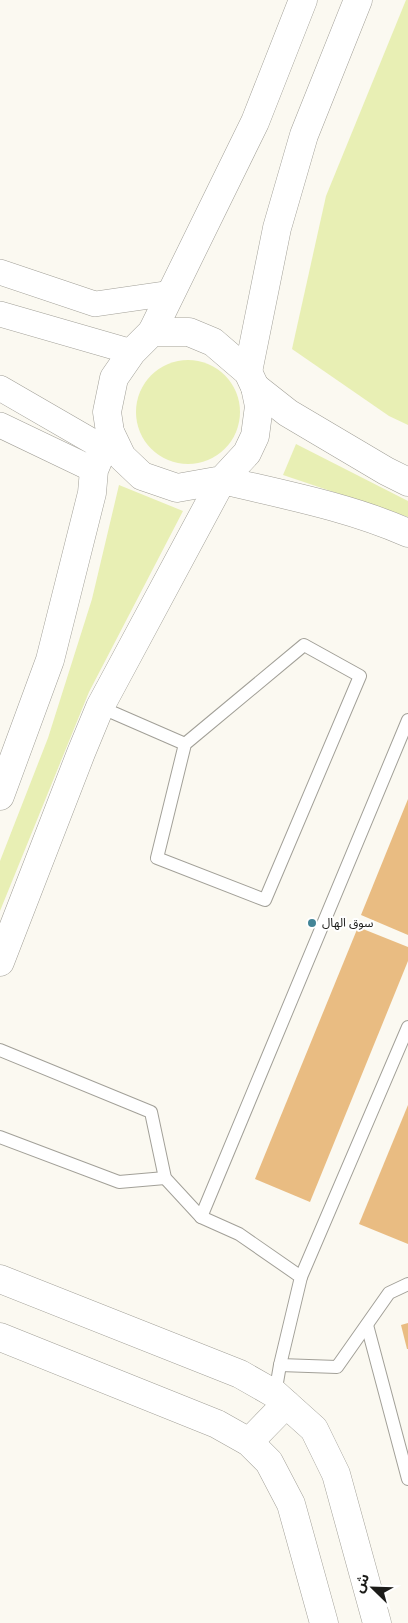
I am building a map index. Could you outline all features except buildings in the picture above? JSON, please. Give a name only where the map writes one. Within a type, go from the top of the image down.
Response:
[{"type":"main road","points":[[0,796],[50,660],[102,450],[114,378],[132,352],[152,332],[255,122],[303,0]]},
{"type":"main road","points":[[0,962],[100,708],[222,480],[247,453],[255,436],[259,406],[251,380],[277,228],[304,135],[358,0]]},
{"type":"main road","points":[[152,332],[189,332],[213,342],[288,413],[408,482]]},
{"type":"main road","points":[[102,450],[122,457],[142,476],[177,488],[222,480],[296,497],[371,518],[408,533]]},
{"type":"main road","points":[[0,1279],[240,1374],[281,1399],[314,1429],[336,1474],[377,1623]]},
{"type":"main road","points":[[0,1337],[217,1424],[249,1442],[268,1462],[291,1504],[324,1623]]},
{"type":"main road","points":[[249,1442],[281,1399]]},
{"type":"street","points":[[0,272],[95,304],[171,293]]},
{"type":"street","points":[[0,314],[132,352]]},
{"type":"street","points":[[0,388],[102,450]]},
{"type":"street","points":[[0,425],[102,450]]},
{"type":"lane","points":[[304,645],[360,676],[265,900],[157,858],[185,744],[304,645]]},
{"type":"lane","points":[[100,708],[185,744]]},
{"type":"lane","points":[[201,1217],[408,720]]},
{"type":"lane","points":[[281,1399],[280,1365],[301,1277],[408,1028]]},
{"type":"lane","points":[[0,1050],[151,1112],[164,1178],[201,1217],[238,1234],[301,1277]]},
{"type":"lane","points":[[0,1137],[119,1182],[164,1178]]},
{"type":"lane","points":[[280,1365],[337,1367],[389,1293],[408,1284]]},
{"type":"lane","points":[[367,1325],[408,1479]]},
{"type":"green space","points":[[406,0],[408,0],[408,425],[389,416],[292,349],[326,196]]},
{"type":"green space","points":[[188,360],[208,364],[225,375],[236,392],[240,412],[236,432],[225,449],[208,460],[188,464],[168,460],[151,449],[140,432],[136,412],[140,392],[151,375],[168,364]]},
{"type":"green space","points":[[296,444],[408,501],[408,517],[283,475]]},
{"type":"green space","points":[[119,485],[183,511],[89,692],[0,911],[0,861],[48,738],[92,599]]},
{"type":"place","name":"سوق الهال","points":[[312,923]]}]
